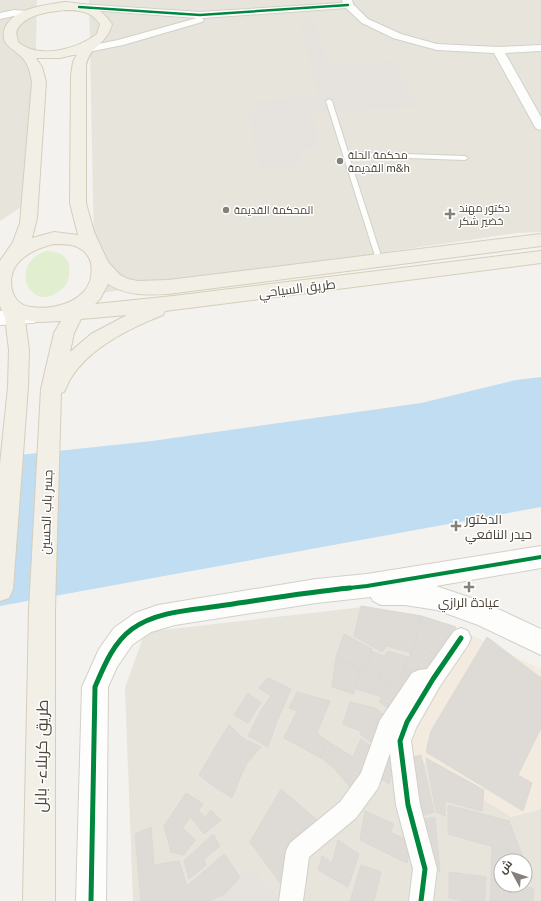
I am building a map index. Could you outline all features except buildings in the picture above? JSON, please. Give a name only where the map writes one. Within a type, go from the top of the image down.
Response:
[{"type":"main road","points":[[0,589],[18,387],[19,350],[3,296],[2,277],[6,265],[23,242],[30,218],[39,82],[37,69],[32,60],[21,49],[14,45],[9,38],[10,29],[17,21],[37,7],[42,0]]},
{"type":"main road","points":[[28,14],[50,8],[83,6],[101,16],[106,24],[103,34],[82,54],[78,75],[78,202],[85,232],[97,257],[100,279],[95,291],[84,302],[69,310],[44,315]]},
{"type":"main road","points":[[21,49],[41,54],[60,54],[89,47]]},
{"type":"main road","points":[[6,265],[25,247],[39,241],[54,238],[70,239],[84,243],[97,257]]},
{"type":"main road","name":"طريق السياحي","points":[[97,257],[107,275],[115,282],[125,286],[146,288],[168,287],[379,259],[541,240]]},
{"type":"main road","name":"طريق السياحي","points":[[44,315],[190,301],[541,257]]},
{"type":"main road","points":[[50,411],[51,389],[64,333],[75,313],[91,295]]},
{"type":"main road","points":[[50,411],[58,381],[70,364],[90,347],[123,326],[149,313],[190,301]]},
{"type":"main road","name":"جسر باب الحسين","points":[[42,610],[50,411]]},
{"type":"main road","name":"طريق كربلاء - بابل","points":[[39,901],[42,610]]},
{"type":"street","points":[[83,6],[177,14],[224,12],[347,2],[365,21],[397,36],[437,47],[498,50],[541,48]]},
{"type":"street","points":[[89,47],[120,43],[224,12]]},
{"type":"street","points":[[0,16],[14,13],[28,14]]},
{"type":"street","points":[[498,50],[541,127]]},
{"type":"street","points":[[8,313],[44,315]]},
{"type":"street","points":[[91,901],[95,687],[107,657],[119,639],[136,625],[156,616],[316,591],[367,586],[541,557]]},
{"type":"street","points":[[316,591],[405,593],[437,598],[483,614],[541,642]]},
{"type":"street","points":[[423,901],[425,869],[408,805],[400,741],[407,722],[433,679],[461,638]]},
{"type":"street","points":[[291,901],[298,851],[348,810],[370,780],[388,728],[411,692],[419,680],[433,679]]},
{"type":"lane","points":[[329,101],[379,259]]},
{"type":"lane","points":[[346,154],[465,158]]},
{"type":"shaded area","points":[[0,0],[37,0],[33,199],[0,221]]},
{"type":"shaded area","points":[[89,0],[541,0],[541,232],[517,233],[95,294]]},
{"type":"shaded area","points":[[313,18],[328,64],[395,61],[418,107],[312,113],[319,146],[302,150],[301,162],[295,168],[260,171],[248,112],[257,112],[256,101],[319,96],[298,19]]},
{"type":"shaded area","points":[[363,607],[451,625],[394,743],[511,817],[541,809],[541,901],[133,901],[125,688],[145,632]]},
{"type":"shaded area","points":[[451,625],[541,669],[541,809],[511,817],[394,743]]},
{"type":"shaded area","points":[[250,865],[281,901],[209,901],[225,894]]},
{"type":"green space","points":[[47,251],[57,253],[65,257],[70,269],[68,280],[62,289],[48,297],[39,296],[32,291],[27,284],[26,275],[28,265],[35,257]]},
{"type":"water","points":[[541,377],[541,507],[0,606],[0,457],[152,441],[421,403],[516,380]]},
{"type":"cycle path","points":[[79,7],[200,15],[348,5]]},
{"type":"cycle path","points":[[91,901],[95,687],[115,646],[123,636],[132,629],[144,622],[175,613],[316,591],[367,586],[541,557]]},
{"type":"cycle path","points":[[421,901],[425,869],[408,805],[400,741],[407,722],[433,679],[461,638]]},
{"type":"place","name":"محكمة الحلة القديمة m&h","points":[[340,161]]},
{"type":"place","name":"المحكمة القديمة","points":[[226,210]]},
{"type":"place","name":"دكتور مهند خضير شكر","points":[[450,214]]},
{"type":"place","name":"الدكتور حيدر النافعي","points":[[456,526]]},
{"type":"place","name":"عيادة الرازي","points":[[469,587]]}]
